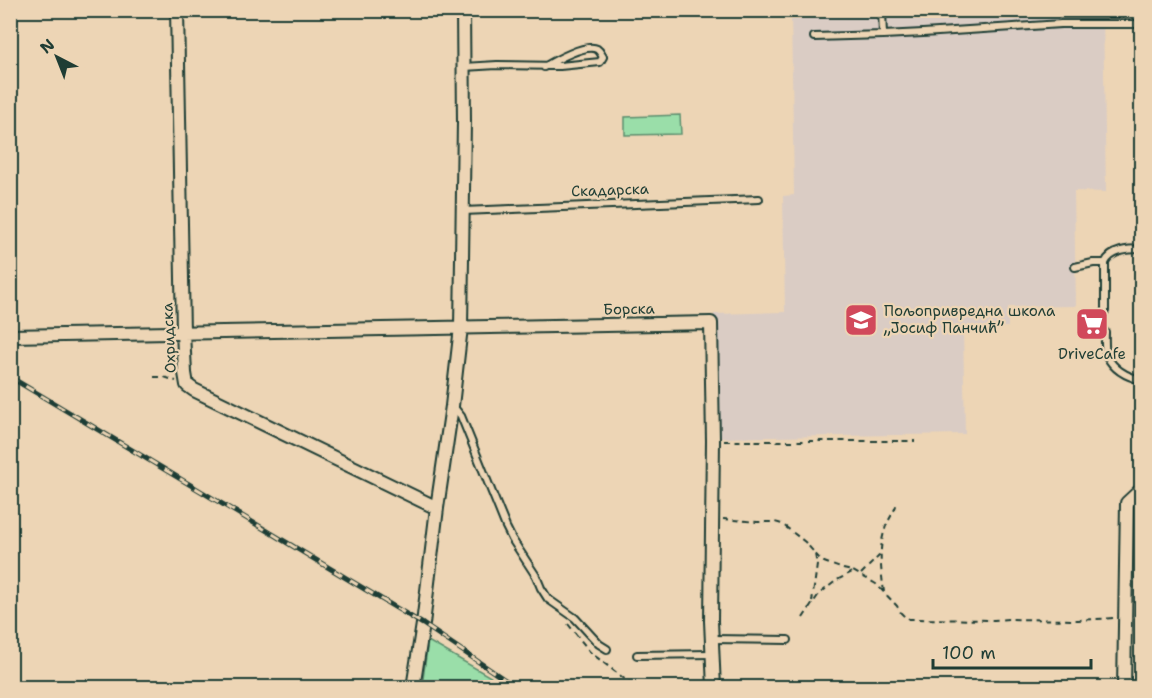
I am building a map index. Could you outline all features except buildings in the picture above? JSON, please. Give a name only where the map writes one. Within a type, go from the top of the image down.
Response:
[{"type":"street","name":"Охридска","points":[[177,10],[184,373],[187,385],[437,508]]},
{"type":"street","points":[[413,687],[461,327],[463,10]]},
{"type":"street","name":"Борска","points":[[10,336],[711,323],[714,687]]},
{"type":"street","points":[[1124,687],[1128,503],[1142,489]]},
{"type":"lane","points":[[882,10],[883,35]]},
{"type":"lane","points":[[814,37],[1061,24],[1142,24]]},
{"type":"lane","points":[[464,68],[497,65],[544,67],[600,62],[603,57],[599,50],[593,47],[572,53],[544,67]]},
{"type":"lane","name":"Скадарска","points":[[463,211],[759,199]]},
{"type":"lane","points":[[1105,311],[1105,263],[1109,256],[1121,251],[1142,249]]},
{"type":"lane","points":[[1075,267],[1105,263]]},
{"type":"lane","points":[[1105,332],[1107,355],[1111,362],[1123,374],[1142,380]]},
{"type":"lane","points":[[452,406],[457,410],[464,424],[512,539],[548,599],[575,618],[599,644],[607,649]]},
{"type":"lane","points":[[712,639],[788,640]]},
{"type":"lane","points":[[637,655],[712,654]]},
{"type":"path","points":[[154,377],[164,377],[187,385]]},
{"type":"path","points":[[712,441],[915,441]]},
{"type":"path","points":[[884,592],[881,544],[885,528],[897,502]]},
{"type":"path","points":[[712,517],[778,523],[805,542],[824,562],[861,574],[876,584],[909,619],[1078,620],[1126,617]]},
{"type":"path","points":[[812,605],[817,565],[815,554]]},
{"type":"path","points":[[861,574],[881,554]]},
{"type":"path","points":[[802,618],[815,599],[827,587],[853,571]]},
{"type":"shaded area","points":[[791,11],[1103,11],[1106,192],[1074,191],[1076,306],[1008,307],[1008,327],[963,328],[965,434],[716,438],[714,314],[785,312],[783,196],[794,195]]},
{"type":"green space","points":[[680,115],[681,134],[625,135],[625,117]]},
{"type":"green space","points":[[428,641],[508,687],[422,687]]},
{"type":"railway","points":[[10,377],[423,624],[517,688]]},
{"type":"place","name":"Пољопривредна школа „Јосиф Панчић”","points":[[861,320]]},
{"type":"place","name":"DriveCafe","points":[[1092,324]]}]
